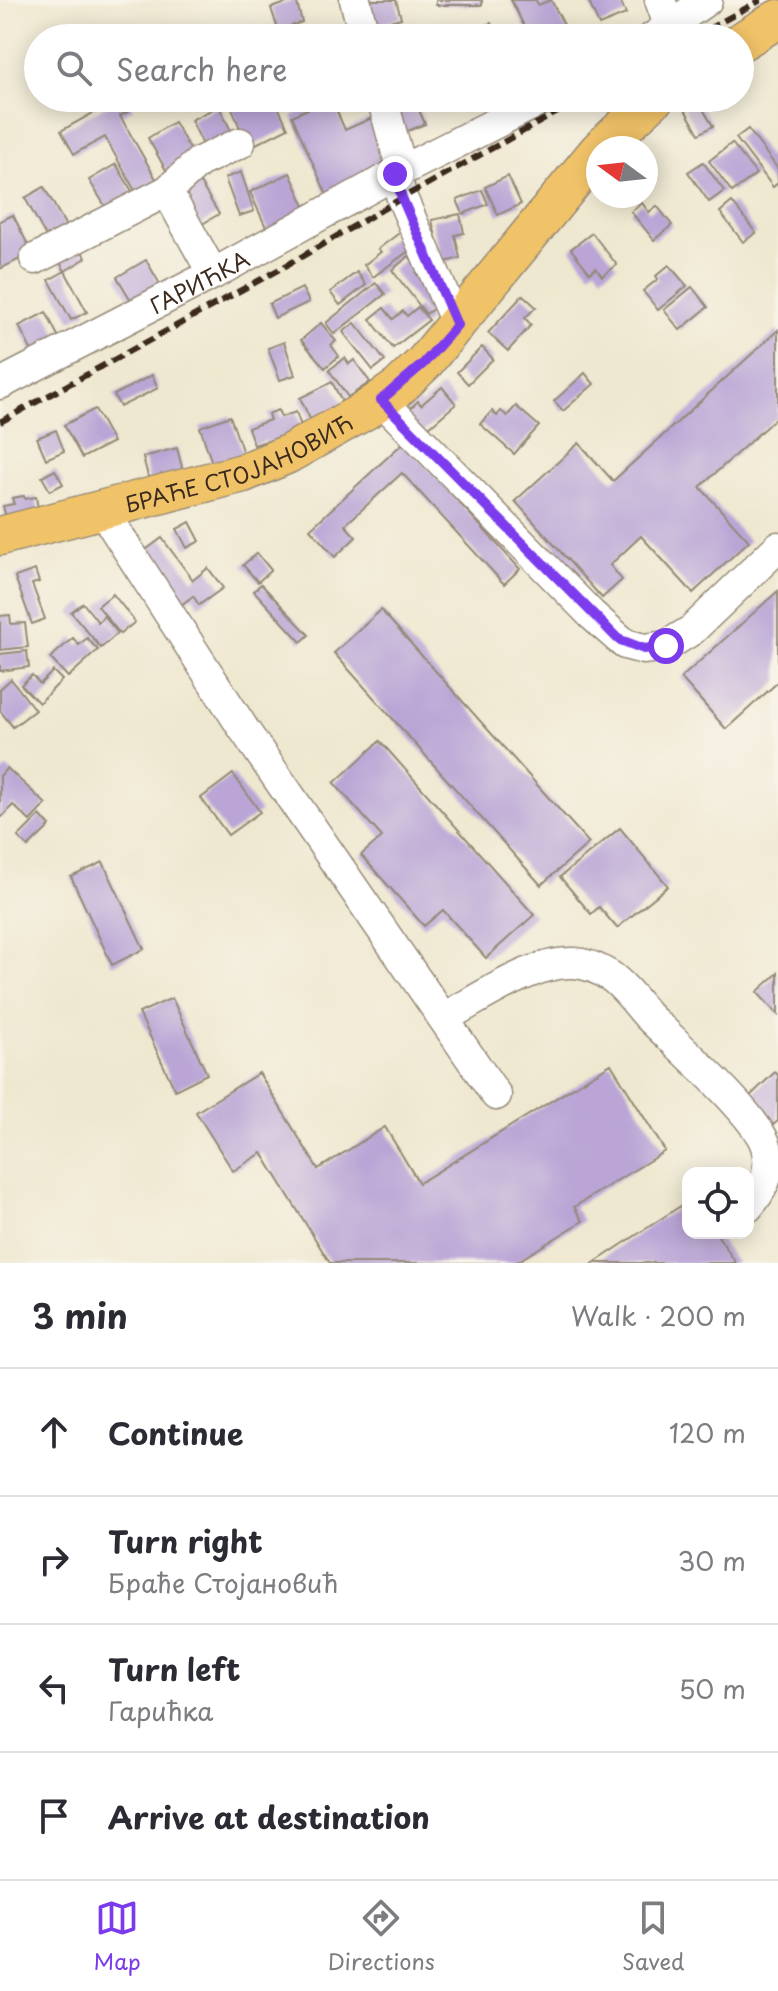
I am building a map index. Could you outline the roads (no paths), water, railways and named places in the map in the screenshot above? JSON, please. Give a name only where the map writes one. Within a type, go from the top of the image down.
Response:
[{"type":"main road","points":[[754,34],[778,19]]},
{"type":"main road","name":"БРАЋЕ СТОЈАНОВИЋ","points":[[613,136],[640,112]]},
{"type":"main road","name":"БРАЋЕ СТОЈАНОВИЋ","points":[[0,536],[243,473],[288,454],[381,400],[424,363],[586,165]]},
{"type":"street","points":[[355,0],[361,24]]},
{"type":"street","points":[[661,22],[707,0]]},
{"type":"street","points":[[385,112],[402,198],[457,325]]},
{"type":"street","name":"ГАРИЋКА","points":[[0,384],[517,112]]},
{"type":"street","points":[[35,259],[167,191],[199,162],[240,143]]},
{"type":"street","points":[[167,191],[213,274]]},
{"type":"street","points":[[381,400],[592,615],[625,644],[655,649],[684,637],[778,547]]},
{"type":"street","points":[[103,511],[243,728],[496,1095]]},
{"type":"street","points":[[443,1018],[546,967],[578,964],[612,978],[729,1097],[763,1137],[769,1160],[768,1173],[765,1184],[754,1199]]},
{"type":"railway","points":[[717,24],[761,0]]},
{"type":"railway","points":[[0,422],[558,112]]}]
